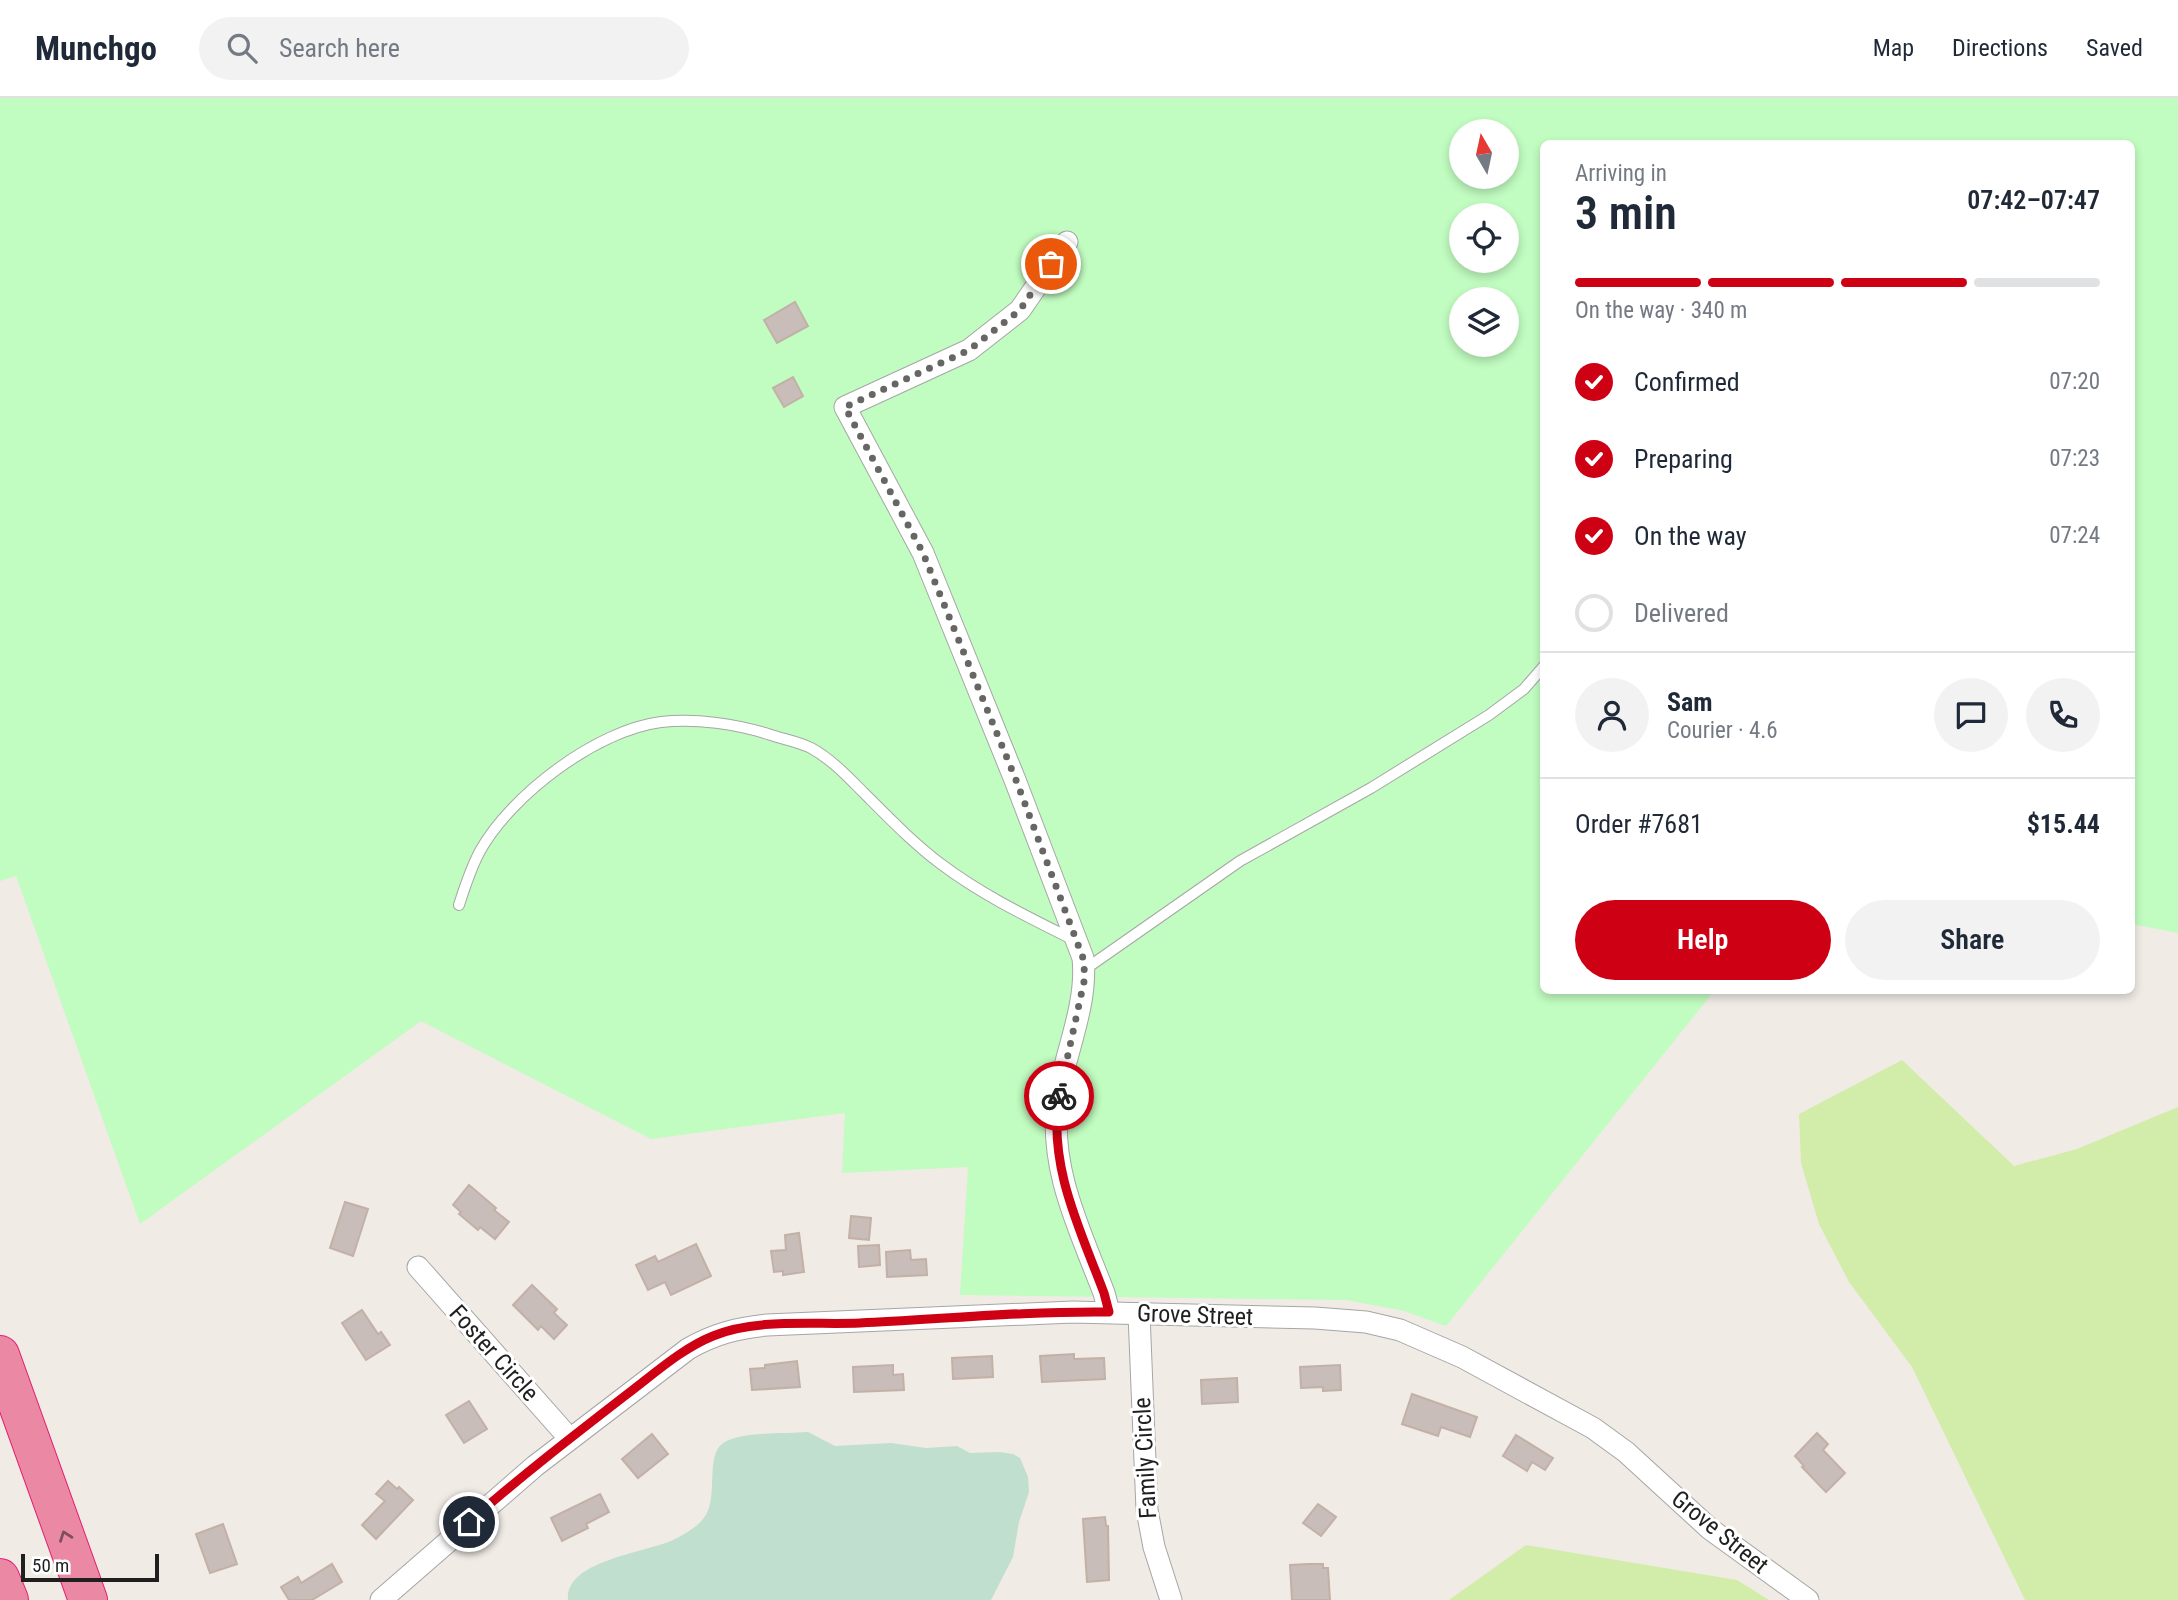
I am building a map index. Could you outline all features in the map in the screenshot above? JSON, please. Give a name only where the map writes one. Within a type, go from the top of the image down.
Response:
[{"type":"highway","points":[[0,1355],[89,1600]]},
{"type":"highway","points":[[0,1578],[9,1600]]},
{"type":"street","points":[[1067,242],[1020,310],[969,350],[845,407],[923,553],[1016,780],[1083,958],[1079,1007],[1063,1073],[1055,1132],[1062,1180],[1109,1312]]},
{"type":"street","name":"Foster Circle","points":[[418,1267],[570,1439]]},
{"type":"street","name":"Grove Street","points":[[381,1600],[489,1504],[570,1439],[688,1349],[730,1330],[767,1325],[861,1323],[1023,1313],[1109,1312],[1344,1320],[1385,1326],[1417,1336],[1462,1357],[1593,1428],[1626,1452],[1710,1529],[1808,1600]]},
{"type":"street","name":"Family Circle","points":[[1139,1314],[1147,1510],[1150,1534],[1171,1600]]},
{"type":"lane","points":[[1084,970],[1240,860],[1371,788],[1471,727],[1524,689],[1540,671]]},
{"type":"lane","points":[[458,905],[482,848],[528,793],[556,769],[589,748],[634,729],[660,722],[709,723],[752,729],[810,748],[837,766],[898,827],[941,864],[1004,905],[1076,942]]},
{"type":"green space","points":[[0,98],[2178,98],[2178,933],[2135,925],[2135,140],[1540,140],[1540,994],[1712,994],[1446,1326],[1404,1311],[1347,1300],[960,1295],[968,1167],[842,1173],[845,1113],[651,1139],[421,1021],[140,1224],[16,876],[0,881]]},
{"type":"green space","points":[[1902,1060],[2014,1166],[2077,1149],[2178,1107],[2178,1600],[2025,1600],[1912,1367],[1849,1282],[1819,1224],[1801,1163],[1799,1114]]},
{"type":"green space","points":[[808,1432],[835,1446],[891,1443],[926,1448],[957,1446],[970,1453],[1000,1452],[1020,1458],[1028,1477],[1029,1492],[1019,1522],[1013,1557],[991,1600],[568,1600],[571,1586],[580,1575],[594,1566],[677,1538],[701,1522],[711,1501],[714,1458],[723,1443],[752,1435]]},
{"type":"green space","points":[[1526,1545],[1737,1580],[1769,1600],[1449,1600]]},
{"type":"building","points":[[795,302],[808,326],[777,343],[764,320]]},
{"type":"building","points":[[793,377],[803,396],[784,407],[773,388]]},
{"type":"building","points":[[469,1185],[509,1222],[495,1239],[480,1227],[478,1230],[459,1214],[461,1212],[453,1205]]},
{"type":"building","points":[[345,1202],[368,1209],[353,1256],[330,1248]]},
{"type":"building","points":[[851,1216],[871,1218],[869,1240],[849,1238]]},
{"type":"building","points":[[799,1233],[804,1272],[783,1275],[783,1271],[774,1272],[771,1251],[786,1250],[785,1235]]},
{"type":"building","points":[[696,1244],[711,1276],[671,1295],[665,1282],[648,1290],[636,1265],[655,1256],[658,1262]]},
{"type":"building","points":[[879,1245],[880,1265],[859,1267],[858,1246]]},
{"type":"building","points":[[910,1250],[911,1260],[926,1259],[927,1275],[887,1277],[886,1252]]},
{"type":"building","points":[[532,1285],[557,1309],[554,1313],[567,1325],[554,1339],[541,1326],[538,1330],[513,1305]]},
{"type":"building","points":[[362,1310],[378,1334],[381,1332],[390,1345],[366,1360],[342,1323]]},
{"type":"building","points":[[1074,1354],[1074,1359],[1104,1358],[1105,1379],[1042,1382],[1040,1356]]},
{"type":"building","points":[[992,1356],[993,1377],[953,1379],[952,1358]]},
{"type":"building","points":[[797,1361],[800,1387],[752,1390],[750,1369]]},
{"type":"building","points":[[893,1365],[893,1375],[903,1374],[904,1390],[854,1392],[853,1367]]},
{"type":"building","points":[[1340,1365],[1341,1390],[1301,1388],[1300,1367]]},
{"type":"building","points":[[1237,1378],[1238,1402],[1202,1404],[1201,1380]]},
{"type":"building","points":[[1412,1394],[1477,1417],[1470,1437],[1441,1427],[1438,1436],[1402,1424]]},
{"type":"building","points":[[469,1401],[487,1429],[464,1443],[446,1415]]},
{"type":"building","points":[[1817,1433],[1828,1444],[1823,1450],[1845,1473],[1826,1492],[1795,1456]]},
{"type":"building","points":[[652,1434],[668,1454],[638,1478],[622,1459]]},
{"type":"building","points":[[1516,1435],[1553,1458],[1545,1470],[1532,1462],[1527,1471],[1503,1456]]},
{"type":"building","points":[[388,1481],[413,1500],[376,1539],[362,1525],[385,1501],[376,1494]]},
{"type":"building","points":[[600,1494],[609,1512],[586,1524],[588,1528],[562,1541],[551,1518]]},
{"type":"building","points":[[1318,1504],[1336,1517],[1321,1536],[1303,1523]]},
{"type":"building","points":[[1105,1517],[1108,1526],[1109,1580],[1087,1582],[1083,1519]]},
{"type":"building","points":[[223,1524],[237,1564],[210,1573],[196,1534]]},
{"type":"building","points":[[332,1564],[342,1582],[312,1600],[289,1600],[281,1587],[298,1577],[301,1583]]},
{"type":"building","points":[[1323,1564],[1323,1568],[1328,1568],[1330,1600],[1292,1600],[1290,1565]]},
{"type":"way so far","points":[[1051,264],[1020,310],[969,350],[845,407],[923,553],[1016,780],[1083,958],[1085,977],[1059,1096]]},
{"type":"route","points":[[469,1522],[535,1466],[688,1349],[730,1330],[767,1325],[861,1323],[1023,1313],[1109,1312],[1062,1180],[1055,1132],[1059,1096]]}]
